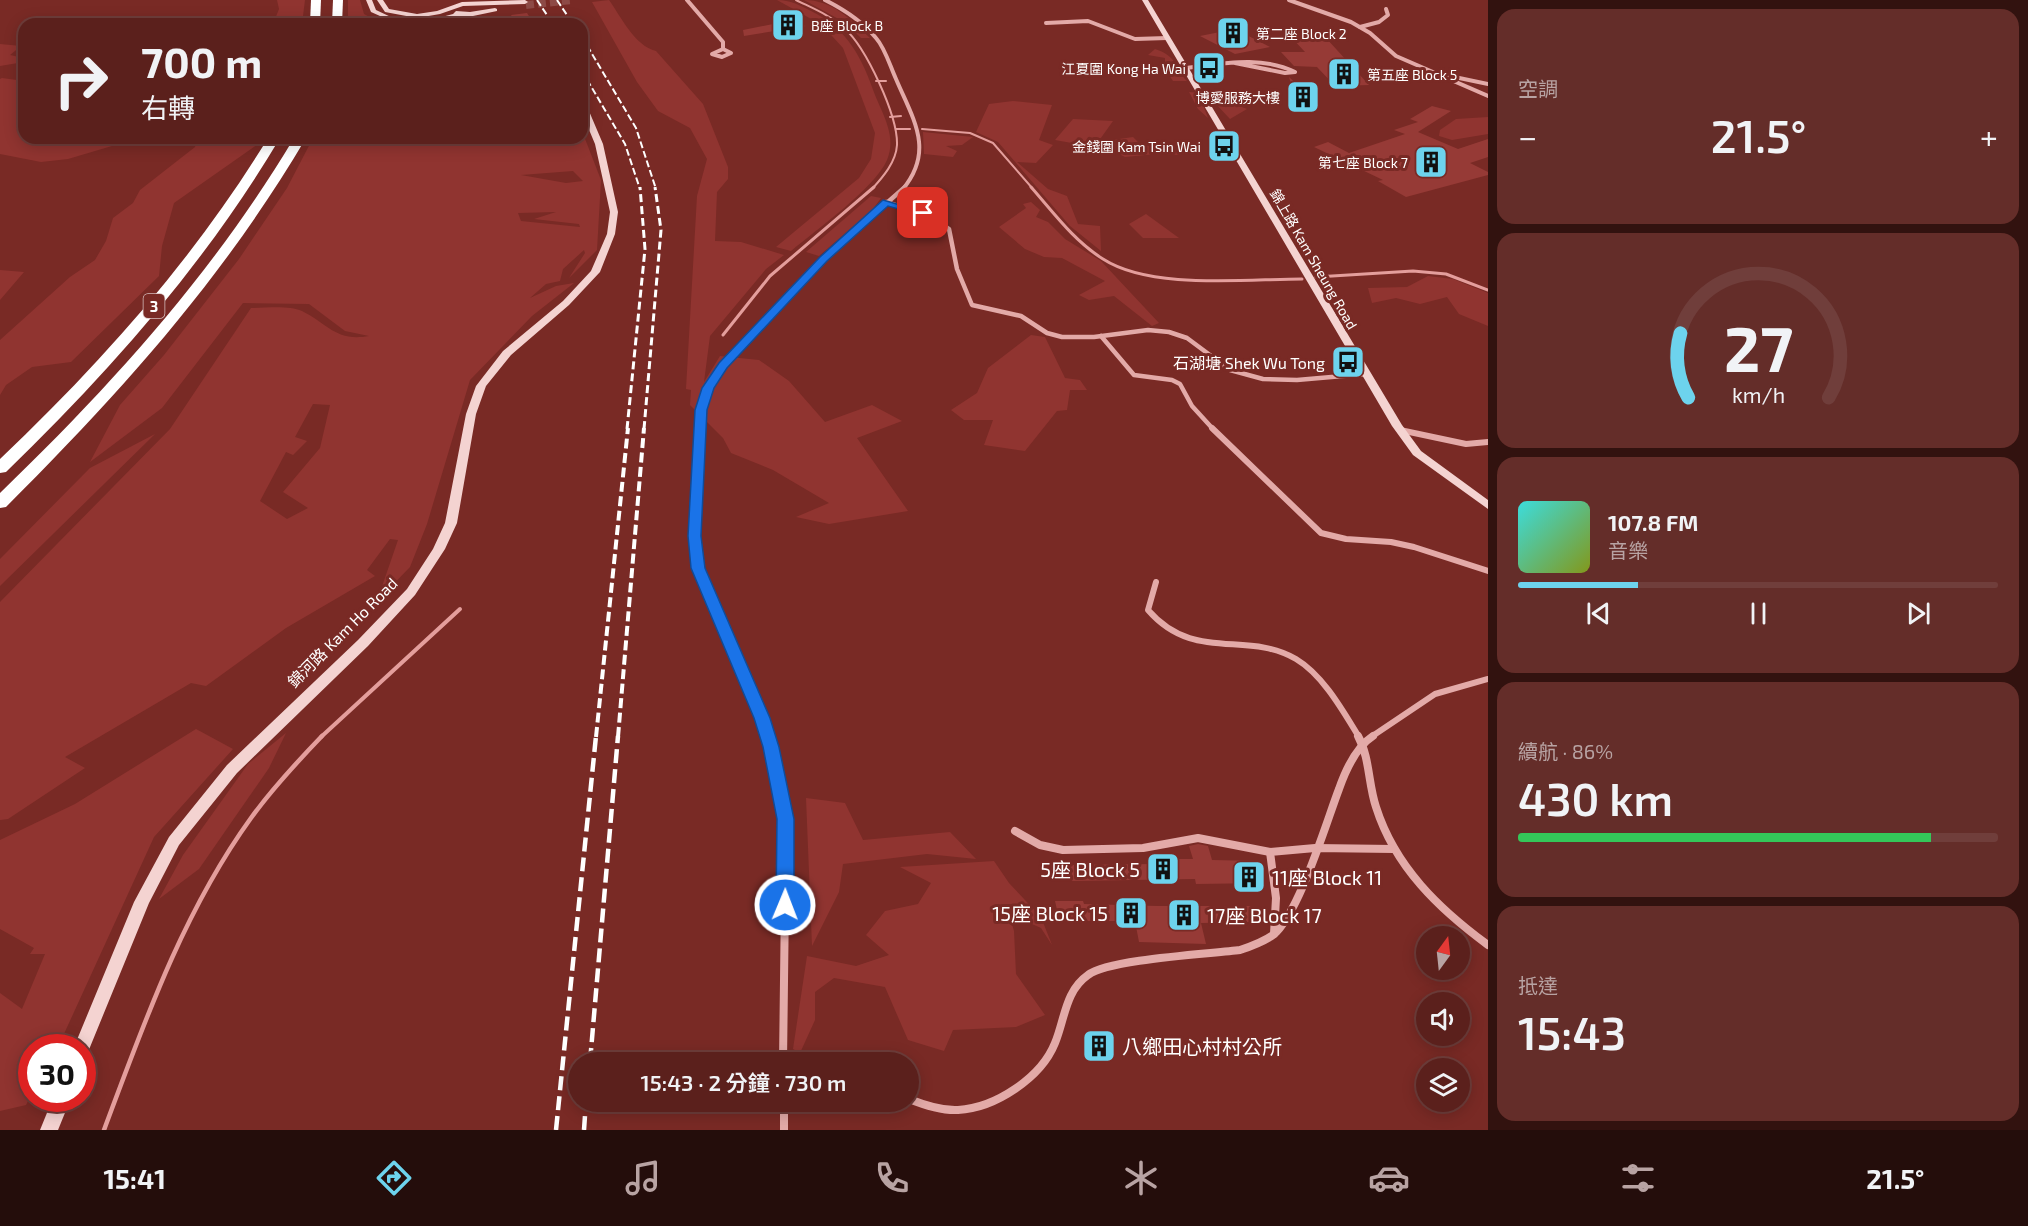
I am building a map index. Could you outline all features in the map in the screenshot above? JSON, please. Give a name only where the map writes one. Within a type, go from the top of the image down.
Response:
[{"type":"highway","points":[[315,18],[316,0]]},
{"type":"highway","points":[[337,18],[338,0]]},
{"type":"highway","name":"3","points":[[0,468],[91,376],[161,298],[213,233],[270,144]]},
{"type":"highway","name":"3","points":[[0,503],[83,421],[188,303],[253,216],[296,144]]},
{"type":"main road","points":[[369,0],[374,11],[389,18]]},
{"type":"main road","points":[[380,0],[384,9],[401,15],[422,16],[462,3],[526,3],[438,18]]},
{"type":"main road","name":"錦上路 Kam Sheung Road","points":[[1145,0],[1400,430],[1417,453],[1488,505]]},
{"type":"main road","points":[[480,4],[485,7],[480,12]]},
{"type":"main road","points":[[452,8],[455,13],[465,14],[472,18]]},
{"type":"main road","points":[[480,12],[481,18]]},
{"type":"main road","name":"錦河路 Kam Ho Road","points":[[87,1034],[142,903],[174,841],[232,769],[363,643],[411,592],[439,549],[451,523],[471,414],[481,386],[507,353],[566,303],[595,272],[611,234],[614,212],[599,144],[588,118]]},
{"type":"main road","points":[[49,1130],[56,1112]]},
{"type":"street","points":[[687,0],[723,42],[723,49]]},
{"type":"street","points":[[783,1052],[786,819],[762,718],[698,568],[694,536],[699,418],[708,388],[723,366],[823,259],[904,188],[915,172],[921,153],[919,132],[878,39],[849,12],[825,0]]},
{"type":"street","points":[[1289,0],[1359,27],[1370,33],[1396,56],[1488,96]]},
{"type":"street","points":[[1296,2],[1302,0]]},
{"type":"street","points":[[1359,27],[1377,24],[1388,15],[1386,9]]},
{"type":"street","points":[[1046,23],[1088,21],[1135,39],[1167,38]]},
{"type":"street","points":[[1185,68],[1235,63],[1254,63],[1270,64],[1295,72],[1284,75],[1258,65],[1235,63]]},
{"type":"street","points":[[1424,69],[1488,84]]},
{"type":"street","points":[[886,202],[932,217],[949,229],[957,269],[972,305],[983,310],[1021,316],[1043,331],[1056,336],[1076,338],[1154,330],[1180,334],[1193,340],[1222,365],[1261,379],[1292,380],[1366,374]]},
{"type":"street","points":[[1101,336],[1134,375],[1169,379],[1180,384],[1192,406],[1219,436],[1321,533],[1346,539],[1391,542],[1414,547],[1488,571]]},
{"type":"street","points":[[1400,430],[1466,444],[1488,442]]},
{"type":"street","points":[[1156,582],[1148,610],[1173,633],[1211,643],[1269,650],[1302,662],[1313,672],[1362,743],[1371,773],[1373,798],[1394,849],[1428,893],[1488,945]]},
{"type":"street","points":[[919,1103],[940,1109],[959,1110],[976,1107],[1034,1076],[1052,1053],[1071,990],[1079,979],[1090,971],[1104,966],[1240,950],[1274,934],[1291,914],[1343,778],[1362,743],[1435,694],[1488,679]]},
{"type":"street","points":[[1015,831],[1040,845],[1063,850],[1143,848],[1198,838],[1270,852],[1316,848],[1394,849]]},
{"type":"street","points":[[1270,852],[1276,898],[1274,934]]},
{"type":"street","points":[[784,1112],[784,1130]]},
{"type":"shaded area","points":[[277,0],[305,0],[303,18],[275,18],[279,9]]},
{"type":"shaded area","points":[[348,0],[360,0],[364,14],[371,18],[348,18]]},
{"type":"shaded area","points":[[609,0],[635,37],[648,48],[656,51],[703,104],[728,167],[728,179],[717,192],[715,241],[741,242],[784,255],[766,269],[710,336],[704,382],[720,356],[759,360],[789,381],[825,422],[872,405],[902,421],[857,438],[908,511],[829,524],[796,517],[829,503],[773,470],[731,453],[723,438],[690,405],[691,390],[686,389],[697,196],[707,159],[690,128],[658,111],[637,82],[592,2]]},
{"type":"shaded area","points":[[777,0],[791,2],[811,11],[824,18],[844,36],[865,69],[890,135],[890,151],[887,160],[870,183],[858,196],[791,251],[776,247],[859,178],[871,159],[875,133],[843,48],[822,25]]},
{"type":"shaded area","points":[[804,0],[832,7],[870,38],[861,38],[844,22]]},
{"type":"shaded area","points":[[0,44],[18,46],[10,55],[18,57],[18,63],[0,66]]},
{"type":"shaded area","points":[[1155,49],[1172,59],[1187,81],[1173,81],[1165,69],[1165,58],[1148,55]]},
{"type":"shaded area","points":[[0,79],[18,80],[18,144],[119,144],[68,159],[41,162],[0,154]]},
{"type":"shaded area","points":[[1189,92],[1223,95],[1225,100],[1247,109],[1230,119],[1216,104],[1203,105],[1208,118],[1198,109]]},
{"type":"shaded area","points":[[1013,101],[1052,105],[1039,140],[1053,145],[1036,163],[1017,162],[1048,189],[1067,196],[1078,224],[1100,226],[1101,251],[1070,226],[998,142],[976,132],[989,104]]},
{"type":"shaded area","points":[[1488,117],[1488,134],[1452,140],[1439,136],[1440,130],[1456,119]]},
{"type":"shaded area","points":[[1073,119],[1113,121],[1098,142],[1133,137],[1139,143],[1176,144],[1180,155],[1156,154],[1125,157],[1097,143],[1094,147],[1055,140]]},
{"type":"shaded area","points":[[923,132],[973,137],[962,145],[946,146],[957,151],[953,157],[924,154]]},
{"type":"shaded area","points":[[196,144],[258,144],[174,203],[162,246],[159,276],[71,362],[32,367],[6,385],[0,395],[0,340],[70,277],[95,260],[106,241],[113,218],[133,203],[140,190]]},
{"type":"shaded area","points":[[310,144],[587,144],[601,180],[597,250],[569,278],[585,253],[584,250],[563,269],[560,281],[546,284],[530,298],[556,286],[574,283],[532,316],[470,380],[427,524],[410,567],[377,601],[398,540],[390,539],[367,570],[375,576],[286,628],[206,686],[191,683],[65,757],[85,768],[8,819],[0,820],[0,602],[170,429],[251,308],[297,309],[340,334],[369,336],[345,331],[309,304],[243,303],[162,408],[90,462],[120,405],[164,355],[239,259],[287,188]],"holes":[[[573,171],[583,181],[566,183],[521,175]],[[556,212],[534,219],[579,224],[580,227],[521,221],[518,213]],[[313,404],[330,405],[320,448],[283,492],[308,508],[287,519],[260,501],[286,452],[293,455],[307,441],[295,437]]]},
{"type":"shaded area","points":[[871,196],[881,198],[873,209],[819,256],[806,252]]},
{"type":"shaded area","points":[[1031,202],[1040,210],[1036,217],[1048,222],[1065,239],[1101,261],[1159,323],[1152,326],[1114,296],[1089,300],[1079,295],[1105,281],[1062,258],[1044,257],[1025,249],[999,227],[1026,208],[1023,204]]},
{"type":"shaded area","points":[[1146,214],[1179,238],[1143,238],[1129,224]]},
{"type":"shaded area","points":[[0,270],[24,272],[0,300]]},
{"type":"shaded area","points":[[1428,276],[1453,279],[1488,293],[1488,326],[1459,314],[1447,297],[1420,304],[1396,298],[1372,303],[1368,288],[1407,287]]},
{"type":"shaded area","points":[[1031,335],[1045,337],[1065,378],[1080,380],[1087,390],[1070,390],[1067,410],[1057,411],[1025,451],[984,445],[993,420],[964,420],[951,410],[977,393],[988,368]]},
{"type":"shaded area","points":[[155,434],[0,586],[0,559],[90,468]]},
{"type":"shaded area","points":[[196,729],[233,749],[154,837],[64,1034],[18,1034],[18,1107],[0,1111],[0,993],[22,1009],[45,954],[30,954],[34,948],[0,929],[0,840],[75,804]]},
{"type":"shaded area","points":[[286,733],[269,768],[199,869],[159,899],[183,855],[248,764]]},
{"type":"shaded area","points":[[806,798],[845,803],[863,840],[950,832],[976,859],[927,854],[843,864],[839,892],[812,946]]},
{"type":"shaded area","points":[[994,861],[1009,883],[1041,917],[1052,945],[1041,928],[1009,914],[1014,931],[1016,974],[1045,1015],[1016,1027],[953,1030],[944,1051],[908,1040],[885,987],[834,978],[815,992],[815,1020],[800,1052],[798,1052],[793,1049],[807,956],[856,966],[889,955],[866,935],[885,911],[918,904],[931,883],[900,867]]},
{"type":"building","points":[[527,13],[530,18],[513,18],[511,15]]},
{"type":"building","points":[[783,22],[806,26],[744,36],[743,30]]},
{"type":"building","points":[[1235,29],[1270,47],[1235,54],[1200,36]]},
{"type":"building","points":[[1292,38],[1326,38],[1369,85],[1335,86],[1317,67],[1294,66],[1281,52],[1305,52]]},
{"type":"building","name":"博愛服務大樓","points":[[1289,77],[1317,103],[1309,103],[1312,113],[1300,112]]},
{"type":"building","points":[[1432,106],[1451,111],[1418,132],[1458,149],[1488,139],[1488,157],[1470,163],[1488,172],[1488,175],[1406,197],[1378,181],[1383,180],[1314,147],[1328,142],[1349,153],[1405,134],[1394,130],[1418,122],[1410,119]]},
{"type":"building","points":[[1198,844],[1208,846],[1212,860],[1259,861],[1265,883],[1196,884],[1195,879],[1069,881],[1066,865],[1154,864],[1153,859],[1193,859],[1189,846]]},
{"type":"building","points":[[1055,901],[1158,906],[1256,906],[1261,919],[1252,919],[1252,922],[1201,923],[1206,944],[1139,942],[1135,921],[1066,921],[1065,914],[1058,914]]},
{"type":"building","name":"八鄉田心村村公所","points":[[1101,1034],[1113,1051],[1097,1058],[1085,1041]]},
{"type":"waterway","points":[[796,0],[821,12],[844,28],[862,50],[878,81]]},
{"type":"waterway","points":[[878,81],[886,81]]},
{"type":"waterway","points":[[878,81],[892,117]]},
{"type":"waterway","points":[[892,117],[901,116]]},
{"type":"waterway","points":[[873,188],[888,169],[896,151],[896,132],[892,117]]},
{"type":"waterway","points":[[896,129],[910,129]]},
{"type":"waterway","points":[[922,129],[970,133],[993,143],[1033,189]]},
{"type":"waterway","points":[[1031,187],[1064,226],[1083,244],[1103,259],[1123,269],[1146,275],[1199,281],[1302,279]]},
{"type":"waterway","points":[[723,335],[770,276],[873,188]]},
{"type":"waterway","points":[[1316,277],[1413,271],[1446,274],[1488,290]]},
{"type":"waterway","points":[[322,737],[460,609]]},
{"type":"waterway","points":[[104,1130],[150,1009],[205,891],[259,807],[322,737]]},
{"type":"tunnel","points":[[526,5],[572,0]]},
{"type":"railway","points":[[537,0],[549,18]]},
{"type":"railway","points":[[557,0],[569,18]]},
{"type":"railway","points":[[588,47],[636,128],[656,189]]},
{"type":"railway","points":[[588,81],[625,144],[640,189]]},
{"type":"railway","points":[[627,429],[645,249],[640,187]]},
{"type":"railway","points":[[644,429],[661,230],[655,187]]},
{"type":"railway","points":[[596,737],[628,428]]},
{"type":"railway","points":[[618,737],[644,428]]},
{"type":"railway","points":[[556,1130],[596,736]]},
{"type":"railway","points":[[591,1052],[618,736]]},
{"type":"railway","points":[[584,1130],[585,1112]]},
{"type":"place","name":"B座 Block B","points":[[788,25]]},
{"type":"place","name":"第二座 Block 2","points":[[1233,33]]},
{"type":"place","name":"江夏圍 Kong Ha Wai","points":[[1209,68]]},
{"type":"place","name":"第五座 Block 5","points":[[1344,74]]},
{"type":"place","name":"博愛服務大樓","points":[[1303,97]]},
{"type":"place","name":"金錢圍 Kam Tsin Wai","points":[[1224,146]]},
{"type":"place","name":"第七座 Block 7","points":[[1431,162]]},
{"type":"place","name":"石湖塘 Shek Wu Tong","points":[[1348,362]]},
{"type":"place","name":"5座 Block 5","points":[[1163,869]]},
{"type":"place","name":"11座 Block 11","points":[[1249,877]]},
{"type":"place","name":"15座 Block 15","points":[[1131,913]]},
{"type":"place","name":"17座 Block 17","points":[[1184,915]]},
{"type":"place","name":"八鄉田心村村公所","points":[[1099,1046]]},
{"type":"route","points":[[785,905],[786,819],[771,747],[762,718],[698,568],[694,536],[699,418],[704,398],[717,373],[823,259],[886,202],[923,213]]}]
